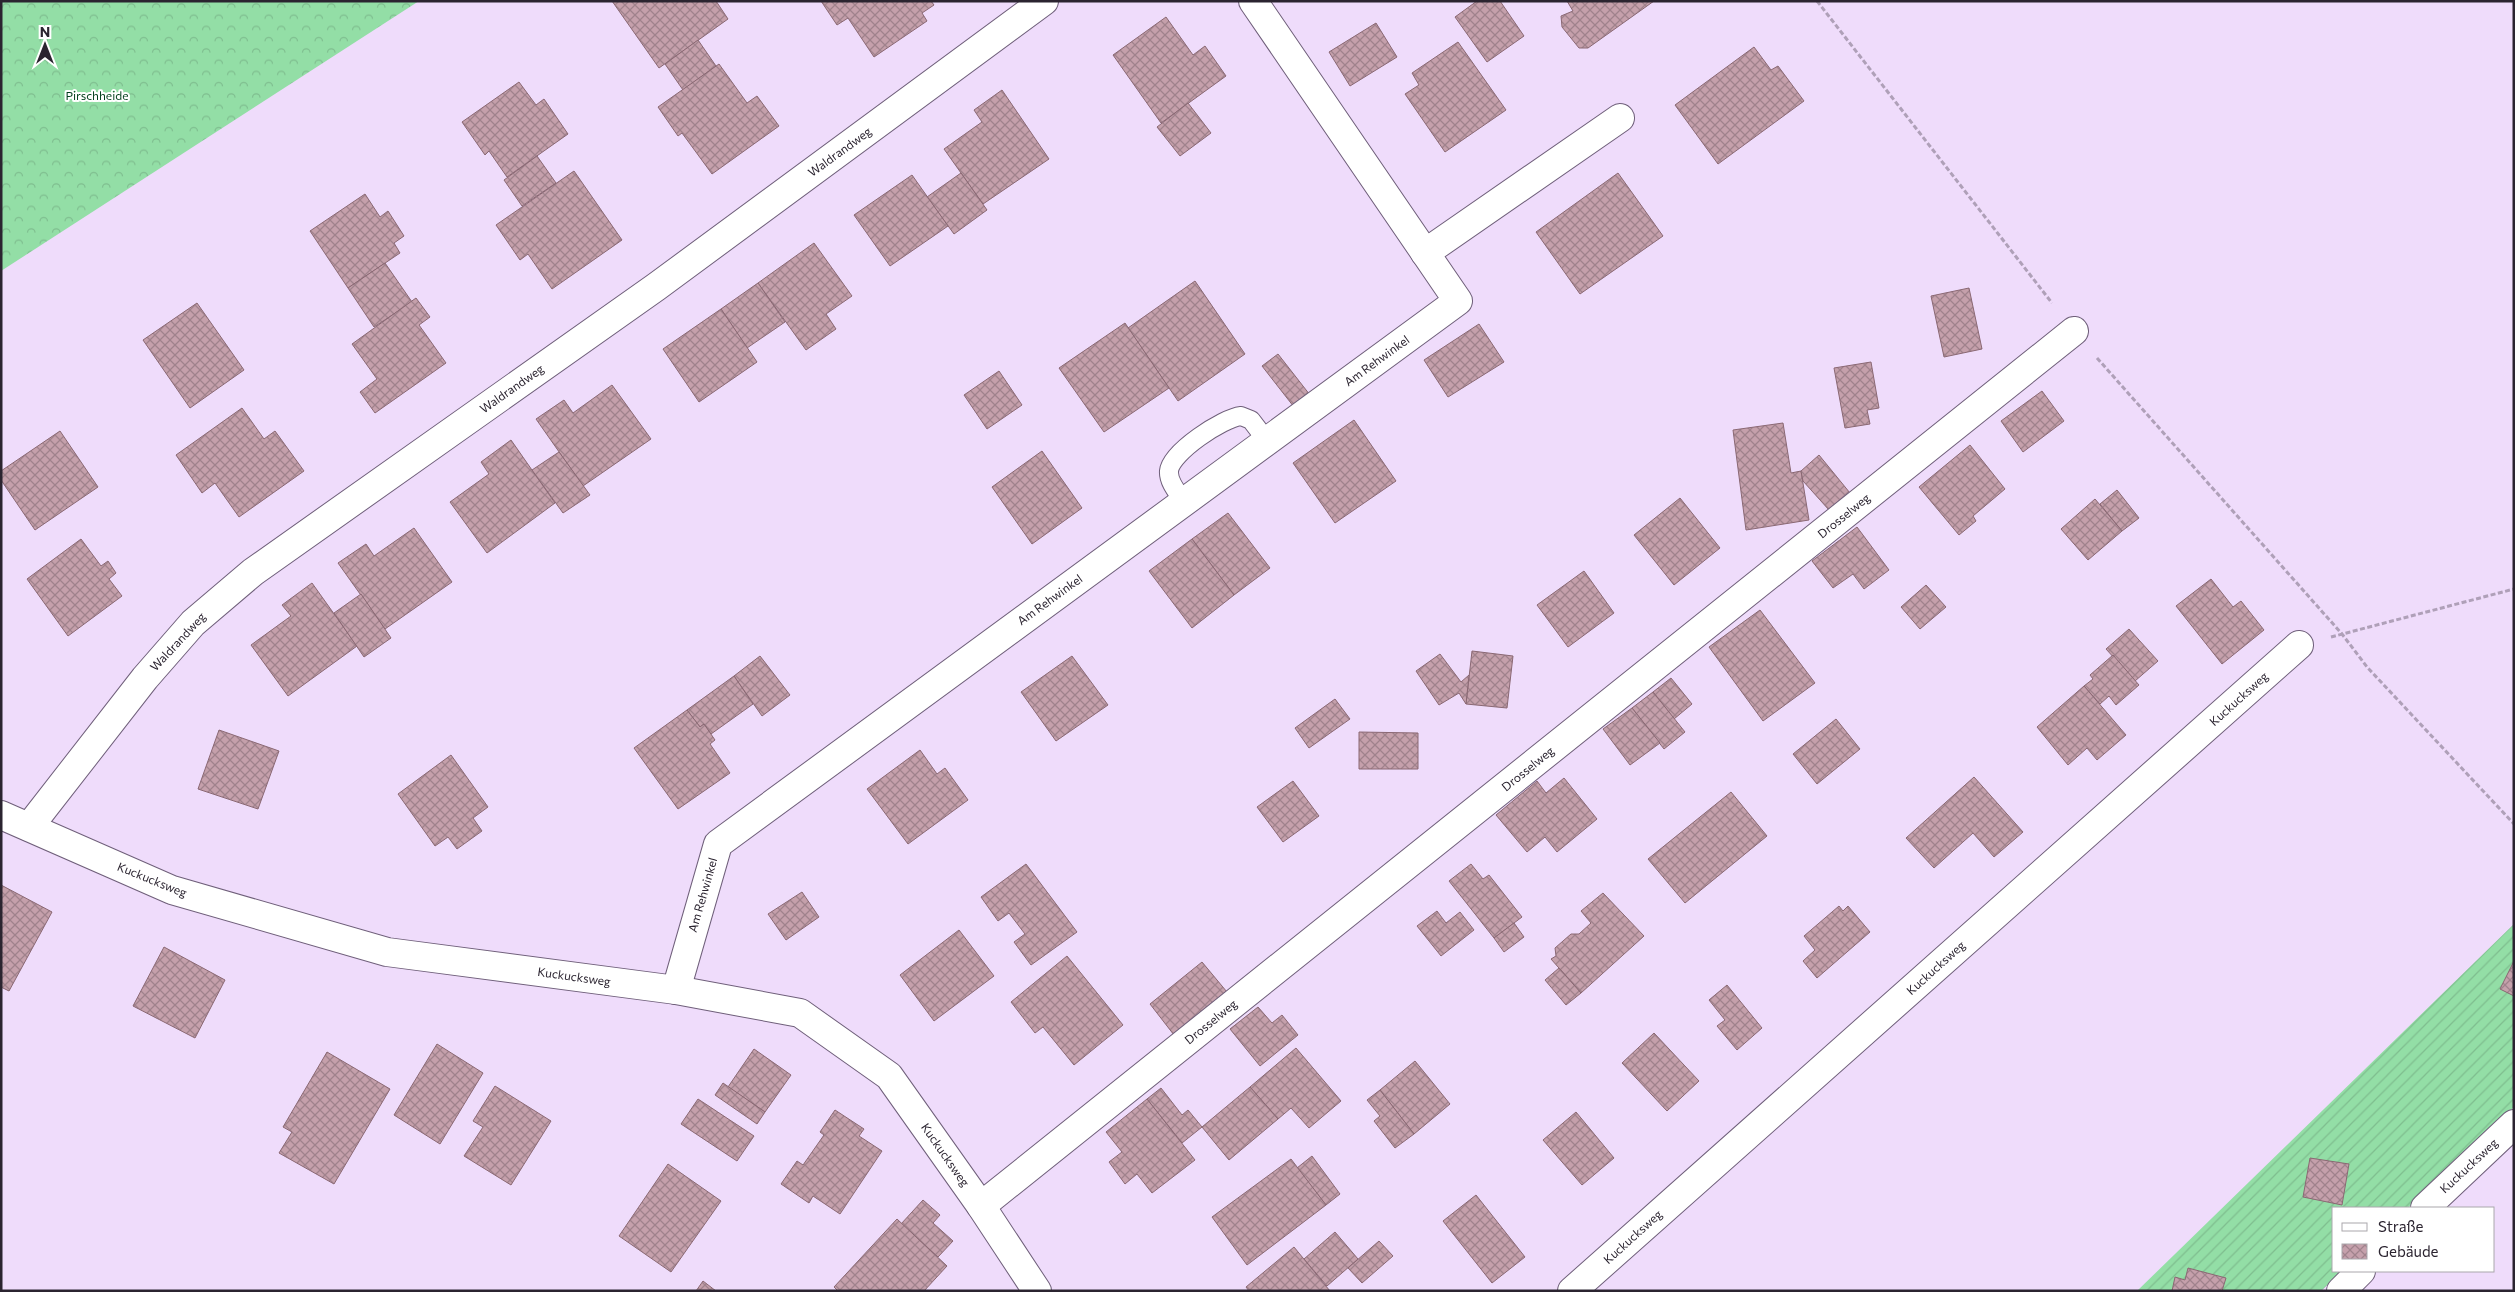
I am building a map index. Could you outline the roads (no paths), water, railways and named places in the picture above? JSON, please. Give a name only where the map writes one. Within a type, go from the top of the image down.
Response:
[{"type":"street","name":"Waldrandweg","points":[[29,827],[145,678],[193,623],[253,572],[656,287],[1044,1]]},
{"type":"street","name":"Am Rehwinkel","points":[[676,990],[718,844],[1458,301],[1253,1]]},
{"type":"street","points":[[1425,253],[1620,118]]},
{"type":"street","name":"Drosselweg","points":[[981,1206],[2074,331]]},
{"type":"street","name":"Kuckucksweg","points":[[1572,1291],[2299,645]]},
{"type":"street","name":"Kuckucksweg","points":[[1,815],[172,890],[387,952],[676,990],[800,1013],[889,1076],[981,1206],[1037,1291]]},
{"type":"street","name":"Kuckucksweg","points":[[2426,1207],[2514,1124]]},
{"type":"street","points":[[2341,1291],[2360,1272]]},
{"type":"lane","points":[[1184,502],[1169,477],[1171,463],[1180,452],[1224,421],[1235,416],[1251,420],[1267,441]]},
{"type":"park label","name":"Pirschheide","points":[[97,96]]}]
